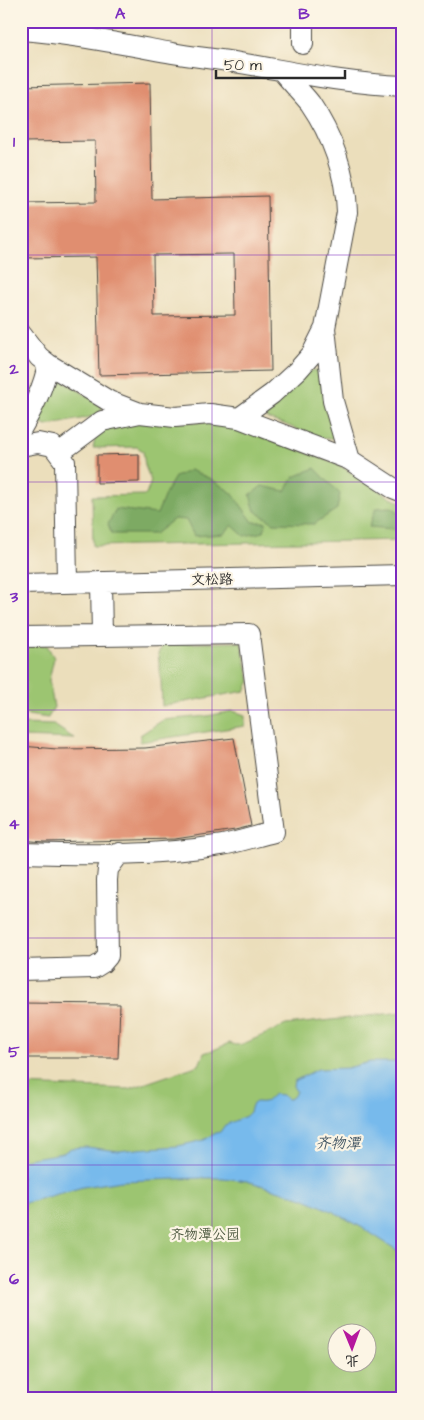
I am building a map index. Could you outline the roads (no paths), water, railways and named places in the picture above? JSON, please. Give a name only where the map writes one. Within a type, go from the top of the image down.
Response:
[{"type":"street","points":[[303,21],[303,44]]},
{"type":"street","points":[[21,30],[52,33],[371,85],[403,86]]},
{"type":"street","points":[[239,418],[272,394],[312,354],[325,328],[347,212],[347,197],[343,174],[331,140],[310,104],[282,71]]},
{"type":"street","points":[[325,328],[333,401],[350,460]]},
{"type":"street","points":[[21,334],[39,357],[48,364],[109,401],[140,413],[175,417],[210,414],[239,418],[350,460],[393,488],[403,492]]},
{"type":"street","points":[[21,429],[39,394],[48,364]]},
{"type":"street","points":[[59,453],[102,421],[140,413]]},
{"type":"street","points":[[21,446],[38,443],[53,446],[65,462],[67,583]]},
{"type":"street","name":"文松路","points":[[21,584],[403,575]]},
{"type":"street","points":[[101,582],[102,636]]},
{"type":"street","points":[[21,637],[249,634],[274,832],[222,845],[165,851],[82,855],[21,853]]},
{"type":"street","points":[[21,970],[94,968],[108,956],[108,869],[120,853]]},
{"type":"water","name":"齐物潭","points":[[370,1062],[403,1062],[403,1254],[334,1212],[303,1198],[247,1181],[203,1178],[122,1181],[83,1187],[21,1204],[21,1160],[63,1153],[71,1148],[86,1147],[119,1151],[178,1146],[204,1140],[220,1132],[225,1125],[246,1116],[250,1112],[252,1105],[256,1102],[265,1102],[274,1094],[282,1095],[287,1099],[292,1098],[296,1091],[293,1086],[294,1081],[318,1069],[347,1068]]},
{"type":"park label","name":"齐物潭公园","points":[[205,1235]]}]
